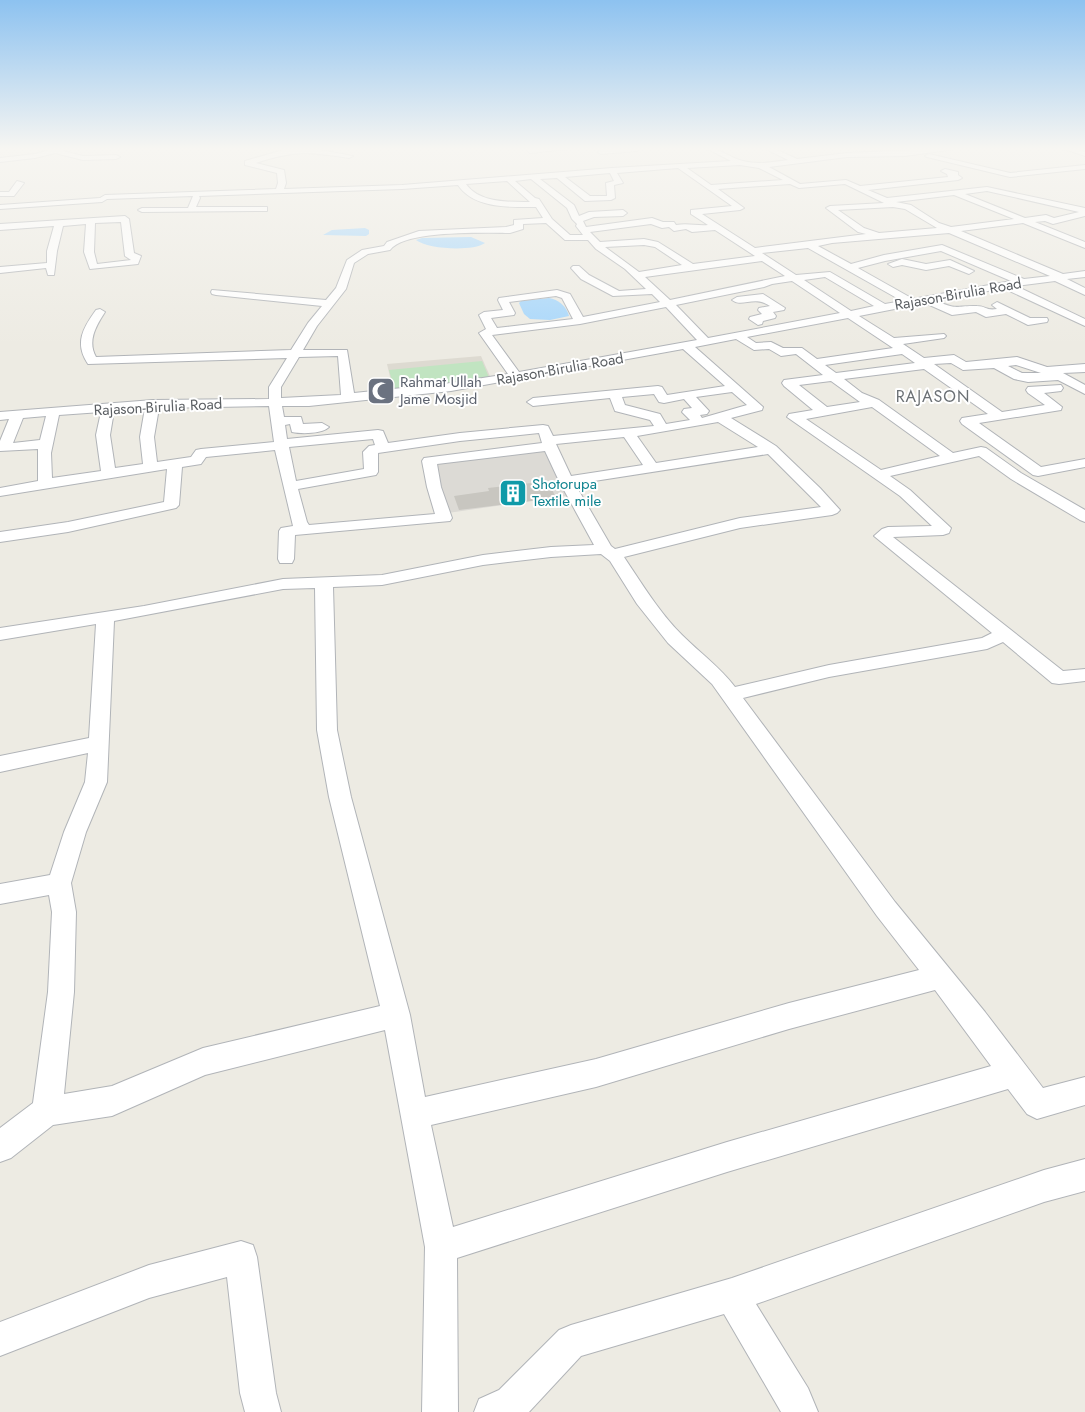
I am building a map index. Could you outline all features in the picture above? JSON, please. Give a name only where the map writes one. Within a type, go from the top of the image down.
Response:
[{"type":"street","points":[[0,227],[91,221],[155,214]]},
{"type":"street","points":[[515,214],[559,218],[564,214]]},
{"type":"street","points":[[553,214],[587,234],[598,245],[636,274],[705,341]]},
{"type":"street","points":[[305,530],[299,523],[281,444],[275,403],[275,387],[312,325],[330,304],[344,283],[350,262],[365,252],[387,248],[390,244],[399,243],[404,238],[420,234],[510,230],[510,228],[520,227],[518,222],[608,214]]},
{"type":"street","points":[[697,214],[709,221],[720,223],[762,258],[924,363],[999,416]]},
{"type":"street","points":[[838,214],[861,230],[880,236]]},
{"type":"street","points":[[919,214],[936,225],[1057,277],[1085,292]]},
{"type":"street","points":[[752,251],[810,245],[832,240],[950,230],[990,214]]},
{"type":"street","points":[[1006,214],[1085,245]]},
{"type":"street","points":[[972,220],[1027,222],[1046,218],[1053,221],[1078,214]]},
{"type":"street","points":[[91,221],[89,252],[93,267],[135,262],[136,256],[130,256],[128,242],[124,234],[135,216]]},
{"type":"street","points":[[559,218],[568,238],[652,221],[662,225],[671,224],[674,228],[687,226],[692,229],[720,223]]},
{"type":"street","points":[[972,220],[978,231],[975,231],[1029,254],[1026,254],[1071,275]]},
{"type":"street","points":[[0,270],[51,270],[52,252],[59,223]]},
{"type":"street","points":[[1059,235],[1076,232]]},
{"type":"street","points":[[743,244],[781,239]]},
{"type":"street","points":[[598,245],[644,242],[658,245],[691,268]]},
{"type":"street","points":[[810,245],[913,302]]},
{"type":"street","points":[[855,269],[884,258],[942,248],[1023,282]]},
{"type":"street","points":[[636,274],[762,258]]},
{"type":"street","points":[[855,269],[902,262],[926,267],[950,263],[1004,285],[1085,323]]},
{"type":"street","points":[[576,268],[585,277],[617,294],[653,291]]},
{"type":"street","points":[[884,308],[827,274],[770,281],[580,321],[485,333],[520,377],[533,402],[566,481],[608,552],[643,600],[676,639],[719,680],[886,909],[1015,1073],[1037,1104],[1085,1091]]},
{"type":"street","name":"Rajason-Birulia Road","points":[[0,416],[53,414],[153,404],[275,403],[348,398],[520,377],[705,341],[738,329],[768,329],[1004,285],[1085,274]]},
{"type":"street","points":[[748,286],[780,308],[763,310],[771,316],[754,319],[738,329],[754,347],[771,345],[781,352],[798,350],[858,396],[874,403],[951,458]]},
{"type":"street","points":[[216,292],[330,304]]},
{"type":"street","points":[[717,292],[733,300],[763,297]]},
{"type":"street","points":[[971,292],[1028,322],[1044,320]]},
{"type":"street","points":[[493,332],[484,315],[510,313],[503,300],[557,293],[566,296],[580,321]]},
{"type":"street","points":[[927,300],[952,312],[978,309],[986,314],[1008,311]]},
{"type":"street","points":[[100,312],[93,322],[85,342],[86,353],[92,361],[343,352],[348,398]]},
{"type":"street","points":[[755,320],[768,329]]},
{"type":"street","points":[[694,329],[709,327]]},
{"type":"street","points":[[892,342],[940,336]]},
{"type":"street","points":[[290,486],[371,472],[370,452],[383,448],[460,437],[547,439],[628,433],[698,422],[736,411],[757,408],[685,345]]},
{"type":"street","points":[[815,363],[904,350]]},
{"type":"street","points":[[823,412],[788,383],[954,359],[963,366],[1017,361],[1060,376],[1082,388]]},
{"type":"street","points":[[996,364],[1018,376],[1028,378],[1060,376]]},
{"type":"street","points":[[1042,371],[1085,368]]},
{"type":"street","points":[[1028,378],[1045,389]]},
{"type":"street","points":[[533,402],[658,390],[664,399],[736,388]]},
{"type":"street","points":[[1038,472],[967,421],[1056,407],[1032,390],[1082,388]]},
{"type":"street","points":[[614,394],[620,408],[655,417],[662,428]]},
{"type":"street","points":[[688,395],[702,411],[689,412],[698,422]]},
{"type":"street","points":[[874,403],[794,417],[905,493],[943,528],[943,530],[936,531],[888,532],[882,536],[1059,678],[1085,675]]},
{"type":"street","points":[[150,467],[151,458],[147,449],[147,437],[153,404]]},
{"type":"street","points":[[108,408],[104,435],[109,473]]},
{"type":"street","points":[[45,484],[44,453],[53,414]]},
{"type":"street","points":[[17,416],[4,448],[46,444]]},
{"type":"street","points":[[0,634],[189,603],[283,584],[324,584],[382,580],[483,560],[551,552],[608,552],[740,523],[832,510],[815,491],[771,450],[720,417]]},
{"type":"street","points":[[278,421],[296,420],[297,430],[332,426],[336,438]]},
{"type":"street","points":[[628,433],[652,468]]},
{"type":"street","points":[[0,492],[109,473],[196,461],[201,453],[378,434],[383,448]]},
{"type":"street","points":[[286,559],[287,531],[444,518],[434,487],[429,461],[547,439]]},
{"type":"street","points":[[566,481],[771,450]]},
{"type":"street","points":[[877,475],[981,452],[1016,476],[1085,517]]},
{"type":"street","points":[[1016,476],[1085,463]]},
{"type":"street","points":[[0,537],[68,527],[171,506],[175,464]]},
{"type":"street","points":[[324,584],[327,730],[340,797],[396,1015],[441,1247],[440,1412]]},
{"type":"street","points":[[48,1111],[62,992],[64,912],[59,883],[75,832],[96,782],[105,617]]},
{"type":"street","points":[[729,695],[828,671],[987,643],[1005,634]]},
{"type":"street","points":[[0,764],[99,742]]},
{"type":"street","points":[[0,894],[59,883]]},
{"type":"street","points":[[414,1114],[596,1073],[790,1016],[940,977]]},
{"type":"street","points":[[0,1147],[48,1111],[112,1101],[203,1062],[396,1015]]},
{"type":"street","points":[[441,1247],[631,1185],[1015,1073]]},
{"type":"street","points":[[492,1412],[512,1403],[571,1342],[732,1295],[1044,1186],[1085,1175]]},
{"type":"street","points":[[0,1339],[95,1300],[162,1277],[198,1265],[241,1257],[258,1393],[263,1412]]},
{"type":"street","points":[[732,1295],[800,1412]]},
{"type":"shaded area","points":[[481,356],[493,383],[394,394],[387,364]]},
{"type":"shaded area","name":"Shotorupa Textile mile","points":[[548,448],[571,495],[448,513],[431,463]]},
{"type":"green space","points":[[482,361],[491,382],[395,392],[389,370]]},
{"type":"water","points":[[365,228],[369,230],[369,234],[366,236],[323,235],[332,230]]},
{"type":"water","points":[[471,237],[485,243],[470,248],[450,248],[430,246],[416,240],[422,238]]},
{"type":"water","points":[[549,298],[562,304],[569,316],[550,320],[530,319],[524,314],[519,303],[521,301]]},
{"type":"building","name":"Shotorupa Textile mile","points":[[548,481],[556,498],[459,510],[454,496],[489,491],[488,488]]},
{"type":"place","name":"Rahmat Ullah Jame Mosjid","points":[[381,391]]},
{"type":"place","name":"Shotorupa Textile mile","points":[[513,493]]},
{"type":"district","name":"RAJASON","points":[[933,396]]}]
